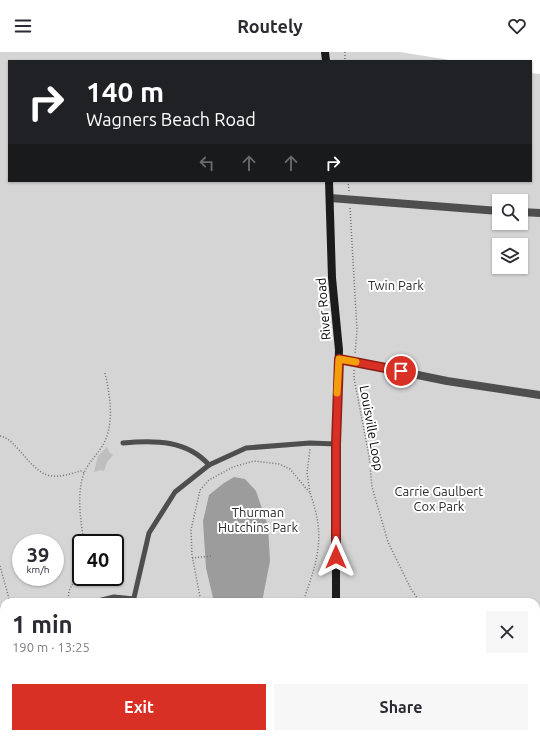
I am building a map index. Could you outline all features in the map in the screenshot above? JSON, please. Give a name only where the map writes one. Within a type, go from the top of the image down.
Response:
[{"type":"street","name":"River Road","points":[[329,182],[332,278],[339,359],[336,444],[336,598]]},
{"type":"street","points":[[330,198],[492,210]]},
{"type":"street","points":[[528,212],[540,213]]},
{"type":"street","points":[[339,359],[447,381],[540,396]]},
{"type":"lane","points":[[123,443],[163,441],[189,448],[202,457],[209,465]]},
{"type":"lane","points":[[134,598],[149,533],[175,492],[209,465],[246,448],[310,443],[336,444]]},
{"type":"lane","points":[[110,598],[121,598]]},
{"type":"path","name":"Louisville Loop","points":[[349,200],[357,330],[354,378],[369,456],[372,488],[388,542],[411,589],[417,598]]},
{"type":"path","points":[[83,534],[80,501],[84,473],[103,445],[108,433],[110,404],[105,373]]},
{"type":"path","points":[[0,436],[8,439],[26,459],[46,474],[53,476],[81,471],[84,473]]},
{"type":"path","points":[[304,598],[317,562],[320,539],[319,524],[310,493],[307,473],[310,443]]},
{"type":"path","points":[[200,598],[192,558],[191,530],[200,490],[209,480],[232,467],[254,461],[279,464],[290,469],[310,493]]},
{"type":"path","points":[[192,558],[212,556]]},
{"type":"path","points":[[0,566],[9,598]]},
{"type":"path","points":[[68,598],[69,591],[72,585]]},
{"type":"green space","points":[[0,52],[400,52],[450,60],[8,60],[8,182],[532,182],[532,73],[540,74],[540,598],[0,598]]},
{"type":"shaded area","points":[[234,477],[245,479],[256,491],[268,526],[270,561],[263,598],[213,598],[206,568],[203,521],[209,495]]},
{"type":"building","points":[[107,447],[109,452],[113,455],[107,462],[104,471],[100,470],[94,472],[98,456]]},
{"type":"slow traffic","points":[[337,393],[339,359],[356,362]]},
{"type":"route","points":[[336,557],[336,444],[339,359],[401,371]]},
{"type":"park label","name":"Twin Park","points":[[396,285]]},
{"type":"park label","name":"Carrie Gaulbert Cox Park","points":[[439,498]]},
{"type":"park label","name":"Thurman Hutchins Park","points":[[258,520]]}]
